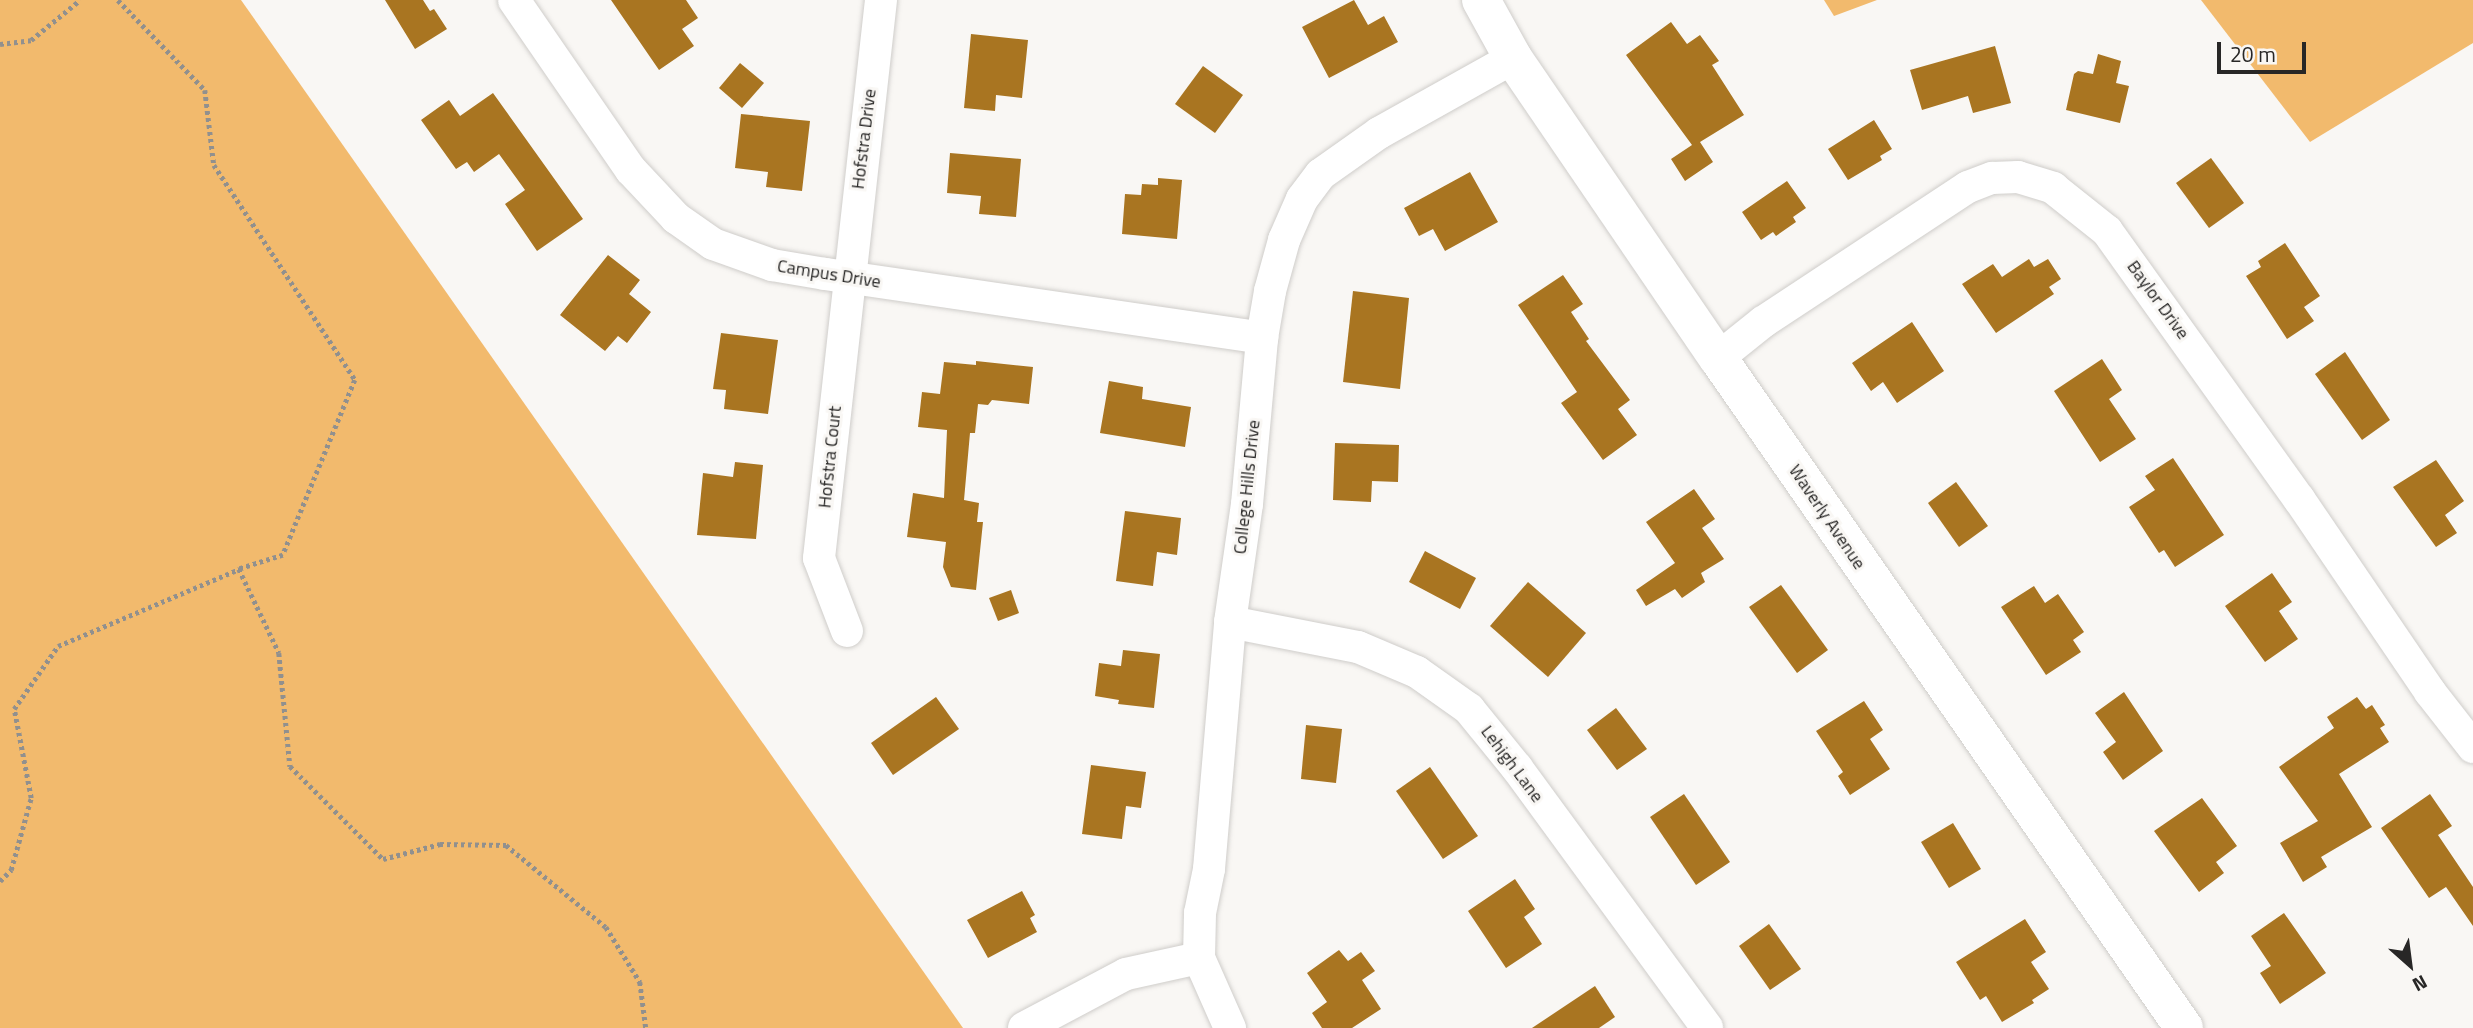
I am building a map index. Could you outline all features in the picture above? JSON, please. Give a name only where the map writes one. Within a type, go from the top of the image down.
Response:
[{"type":"street","name":"Campus Drive","points":[[514,0],[631,170],[676,218],[713,244],[772,265],[1262,338]]},
{"type":"street","name":"Hofstra Drive","points":[[850,278],[859,174],[881,0]]},
{"type":"street","name":"Waverly Avenue","points":[[1481,0],[1513,58],[2183,1028]]},
{"type":"street","name":"College Hills Drive","points":[[1230,1028],[1199,958],[1200,913],[1209,869],[1230,622],[1247,504],[1262,338],[1270,291],[1284,240],[1301,199],[1321,174],[1379,133],[1513,58]]},
{"type":"street","name":"Baylor Drive","points":[[1718,358],[1763,322],[1968,187],[1992,178],[2018,177],[2053,188],[2107,231],[2291,488],[2430,692],[2473,747]]},
{"type":"street","name":"Hofstra Court","points":[[848,631],[819,558],[850,278]]},
{"type":"street","name":"Lehigh Lane","points":[[1230,622],[1358,647],[1418,672],[1469,709],[1517,768],[1707,1028]]},
{"type":"street","points":[[1024,1028],[1126,974],[1199,958]]},
{"type":"path","points":[[0,44],[31,40],[80,0]]},
{"type":"path","points":[[0,881],[11,870],[31,798],[15,709],[58,646],[239,569],[283,555],[355,380],[214,165],[205,90],[118,0]]},
{"type":"path","points":[[239,569],[279,653],[290,766],[383,859],[440,844],[506,845],[606,927],[640,982],[646,1028]]},
{"type":"shaded area","points":[[0,0],[241,0],[963,1028],[0,1028]]},
{"type":"shaded area","points":[[1824,0],[1877,0],[1834,16]]},
{"type":"shaded area","points":[[2201,0],[2473,0],[2473,43],[2310,142]]},
{"type":"building","points":[[385,0],[423,0],[430,11],[434,9],[447,29],[415,49]]},
{"type":"building","points":[[611,0],[686,0],[698,18],[682,29],[694,46],[659,70]]},
{"type":"building","points":[[1354,0],[1368,25],[1384,16],[1398,42],[1329,78],[1302,27]]},
{"type":"building","points":[[1671,22],[1687,44],[1700,35],[1719,61],[1712,65],[1744,115],[1700,142],[1713,162],[1685,181],[1671,159],[1692,145],[1626,55]]},
{"type":"building","points":[[971,34],[1028,40],[1022,98],[996,95],[995,111],[964,108]]},
{"type":"building","points":[[1995,46],[2011,103],[1973,113],[1968,96],[1922,110],[1910,70]]},
{"type":"building","points":[[2098,54],[2121,61],[2116,83],[2129,86],[2120,123],[2066,110],[2074,74],[2078,71],[2093,74]]},
{"type":"building","points":[[740,63],[764,83],[742,108],[719,88]]},
{"type":"building","points":[[1203,66],[1243,95],[1215,133],[1175,104]]},
{"type":"building","points":[[493,93],[583,219],[537,251],[505,204],[525,190],[499,154],[474,172],[467,162],[456,169],[421,120],[449,100],[460,116]]},
{"type":"building","points":[[741,114],[810,121],[802,191],[766,187],[768,172],[735,168]]},
{"type":"building","points":[[1874,120],[1892,149],[1880,156],[1882,160],[1848,180],[1828,149]]},
{"type":"building","points":[[950,153],[1021,159],[1016,217],[979,214],[981,196],[947,193]]},
{"type":"building","points":[[2211,158],[2244,203],[2209,228],[2176,183]]},
{"type":"building","points":[[1470,172],[1498,222],[1445,251],[1433,229],[1419,236],[1404,208]]},
{"type":"building","points":[[1158,178],[1182,180],[1177,239],[1122,234],[1125,194],[1141,195],[1142,184],[1158,185]]},
{"type":"building","points":[[1787,181],[1806,208],[1793,217],[1796,222],[1776,236],[1773,232],[1761,240],[1742,212]]},
{"type":"building","points":[[2285,243],[2320,296],[2304,307],[2314,321],[2287,339],[2246,276],[2261,267],[2258,261]]},
{"type":"building","points":[[608,255],[640,280],[629,294],[651,312],[627,343],[618,336],[605,351],[560,315]]},
{"type":"building","points":[[2029,259],[2034,267],[2048,259],[2061,279],[2049,287],[2054,294],[1996,333],[1962,284],[1993,264],[2002,277]]},
{"type":"building","points":[[1563,275],[1583,304],[1571,312],[1589,339],[1586,341],[1630,400],[1618,409],[1637,435],[1603,460],[1561,403],[1577,392],[1518,305]]},
{"type":"building","points":[[1353,291],[1409,298],[1400,389],[1343,382]]},
{"type":"building","points":[[1912,322],[1944,371],[1897,403],[1883,382],[1871,391],[1852,363]]},
{"type":"building","points":[[721,333],[778,340],[768,414],[724,409],[726,390],[713,389]]},
{"type":"building","points":[[2345,352],[2390,420],[2362,440],[2315,374]]},
{"type":"building","points":[[2102,359],[2122,390],[2109,399],[2136,439],[2100,462],[2054,391]]},
{"type":"building","points":[[976,361],[1033,367],[1029,404],[992,400],[988,405],[978,404],[975,433],[970,433],[964,500],[979,503],[977,522],[983,522],[976,590],[951,587],[943,567],[946,542],[907,537],[913,493],[944,498],[947,430],[918,427],[922,392],[940,394],[944,362],[976,365]]},
{"type":"building","points":[[1109,381],[1143,387],[1142,399],[1191,407],[1185,447],[1100,433]]},
{"type":"building","points":[[1335,443],[1399,445],[1398,482],[1372,481],[1371,502],[1333,500]]},
{"type":"building","points":[[2173,458],[2224,535],[2175,567],[2164,550],[2159,553],[2129,507],[2155,490],[2145,476]]},
{"type":"building","points":[[2436,460],[2464,501],[2445,515],[2457,533],[2436,547],[2393,487]]},
{"type":"building","points":[[735,462],[763,465],[756,539],[697,535],[703,473],[733,477]]},
{"type":"building","points":[[1956,482],[1988,526],[1959,547],[1928,503]]},
{"type":"building","points":[[1694,489],[1715,519],[1702,528],[1724,559],[1701,573],[1705,582],[1682,598],[1675,589],[1646,606],[1636,590],[1675,563],[1646,522]]},
{"type":"building","points":[[1125,511],[1181,518],[1177,555],[1157,552],[1153,586],[1116,581]]},
{"type":"building","points":[[1425,551],[1476,578],[1460,609],[1409,582]]},
{"type":"building","points":[[2272,573],[2292,602],[2279,611],[2298,639],[2265,662],[2225,606]]},
{"type":"building","points":[[1528,582],[1586,633],[1548,677],[1490,626]]},
{"type":"building","points":[[1781,585],[1828,650],[1797,673],[1749,607]]},
{"type":"building","points":[[2034,586],[2045,603],[2058,594],[2084,632],[2073,640],[2081,652],[2046,675],[2001,607]]},
{"type":"building","points":[[1011,590],[1019,613],[998,621],[989,598]]},
{"type":"building","points":[[1123,650],[1160,654],[1154,708],[1118,704],[1119,700],[1095,696],[1099,663],[1121,666]]},
{"type":"building","points":[[2124,692],[2163,751],[2123,780],[2103,752],[2116,742],[2095,713]]},
{"type":"building","points":[[936,697],[959,729],[893,775],[871,743]]},
{"type":"building","points":[[2357,697],[2366,709],[2372,705],[2385,725],[2380,728],[2389,742],[2339,774],[2372,827],[2321,857],[2327,867],[2303,882],[2280,843],[2318,821],[2279,767],[2334,728],[2327,717]]},
{"type":"building","points":[[1864,701],[1883,730],[1870,739],[1890,769],[1850,795],[1838,776],[1843,772],[1816,731]]},
{"type":"building","points":[[1616,708],[1647,749],[1617,770],[1587,730]]},
{"type":"building","points":[[1306,725],[1342,729],[1336,783],[1301,779]]},
{"type":"building","points":[[1091,765],[1146,772],[1141,808],[1126,806],[1122,839],[1082,834]]},
{"type":"building","points":[[1430,767],[1478,836],[1443,859],[1396,791]]},
{"type":"building","points":[[1684,794],[1730,862],[1696,885],[1650,817]]},
{"type":"building","points":[[2430,794],[2452,826],[2438,835],[2473,887],[2473,926],[2446,887],[2429,898],[2381,828]]},
{"type":"building","points":[[2202,798],[2237,846],[2216,862],[2224,873],[2199,892],[2154,831]]},
{"type":"building","points":[[1953,823],[1981,869],[1949,888],[1921,842]]},
{"type":"building","points":[[1515,879],[1535,909],[1524,917],[1542,944],[1506,968],[1468,911]]},
{"type":"building","points":[[1022,891],[1035,915],[1030,918],[1037,932],[988,958],[967,920]]},
{"type":"building","points":[[2284,913],[2326,973],[2280,1004],[2260,973],[2271,966],[2251,936]]},
{"type":"building","points":[[2025,919],[2046,952],[2031,962],[2049,989],[2032,1000],[2034,1003],[2002,1022],[1986,996],[1980,1000],[1956,962]]},
{"type":"building","points":[[1769,924],[1801,969],[1770,990],[1739,946]]},
{"type":"building","points":[[1339,950],[1348,961],[1361,952],[1375,971],[1362,980],[1381,1009],[1352,1028],[1322,1028],[1312,1013],[1327,1002],[1307,973]]},
{"type":"building","points":[[1595,986],[1615,1017],[1599,1028],[1532,1028]]}]
